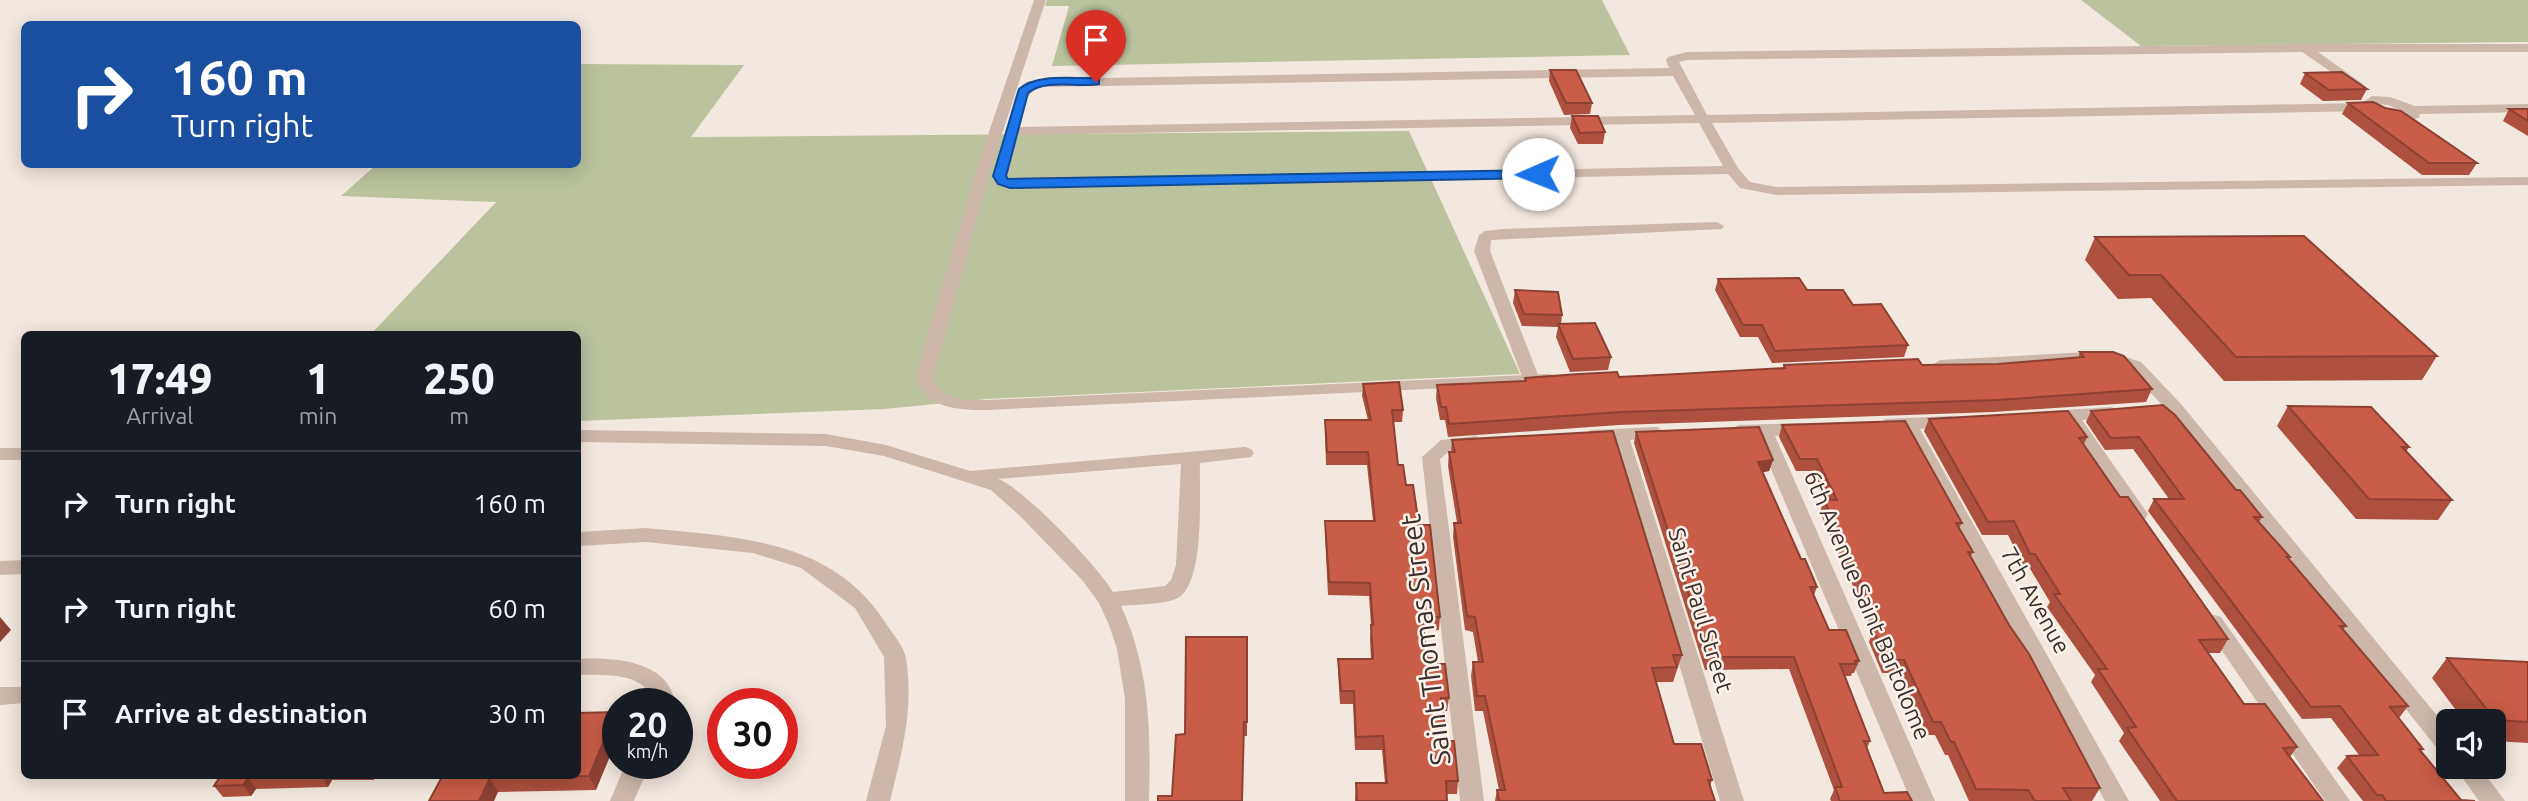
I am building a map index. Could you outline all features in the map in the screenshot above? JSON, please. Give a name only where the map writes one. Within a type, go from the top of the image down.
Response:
[{"type":"street","points":[[1040,0],[986,161],[924,378],[927,389],[935,397],[949,402],[987,405],[1568,379]]},
{"type":"street","points":[[2305,48],[2373,104]]},
{"type":"street","points":[[2528,48],[2305,48],[1687,56],[1672,60],[1732,170],[1745,185],[1776,191],[2528,181]]},
{"type":"street","points":[[1677,72],[1030,85],[1023,91],[1000,176],[1010,184],[1732,170]]},
{"type":"street","points":[[1011,131],[2397,102],[2411,117],[2528,108]]},
{"type":"street","points":[[2477,167],[2497,182]]},
{"type":"street","points":[[1531,380],[1482,251],[1484,238],[1490,234],[1503,233],[1717,226]]},
{"type":"street","points":[[1923,366],[2106,356],[2135,366],[2175,408],[2436,730]]},
{"type":"street","points":[[2152,410],[2175,408]]},
{"type":"street","points":[[2029,418],[2124,412]]},
{"type":"street","points":[[2070,416],[2149,530]]},
{"type":"street","points":[[1868,426],[1975,421]]},
{"type":"street","name":"7th Avenue","points":[[1908,424],[2118,801]]},
{"type":"street","points":[[1725,432],[1816,428]]},
{"type":"street","name":"6th Avenue Saint Bartolome","points":[[1764,431],[1923,801]]},
{"type":"street","points":[[1579,436],[1672,433]]},
{"type":"street","name":"Saint Paul Street","points":[[1619,434],[1732,801]]},
{"type":"street","points":[[581,436],[826,440],[886,451],[998,486],[1014,497],[1078,563],[1108,600],[1127,649],[1140,724],[1137,801]]},
{"type":"street","name":"Saint Thomas Street","points":[[1472,801],[1431,457],[1447,444],[1500,441]]},
{"type":"street","points":[[973,476],[1245,453]]},
{"type":"street","points":[[0,454],[21,454]]},
{"type":"street","points":[[1108,600],[1159,596],[1177,589],[1186,565],[1191,458]]},
{"type":"street","points":[[581,539],[646,535],[754,546],[808,563],[862,603],[895,656],[897,726],[877,801]]},
{"type":"street","points":[[0,568],[21,567]]},
{"type":"street","points":[[2204,609],[2338,801]]},
{"type":"street","points":[[581,667],[619,667],[654,683],[656,688]]},
{"type":"street","points":[[0,696],[21,695]]},
{"type":"street","points":[[622,801],[631,779]]},
{"type":"street","points":[[2475,779],[2493,801]]},
{"type":"green space","points":[[1047,0],[1602,0],[1630,55],[1052,66],[1069,6],[1045,6]]},
{"type":"green space","points":[[2081,0],[2528,0],[2528,42],[2141,46]]},
{"type":"green space","points":[[581,64],[744,65],[691,137],[1409,131],[1520,374],[987,399],[884,409],[581,421],[581,331],[374,331],[496,202],[341,196],[373,168],[581,168]]},
{"type":"building","points":[[1550,70],[1576,70],[1592,103],[1566,103]]},
{"type":"building","points":[[2342,72],[2367,89],[2329,90],[2305,73]]},
{"type":"building","points":[[2373,102],[2401,111],[2477,163],[2429,163],[2348,103]]},
{"type":"building","points":[[2509,109],[2528,109],[2528,121]]},
{"type":"building","points":[[1572,116],[1598,116],[1605,132],[1580,133]]},
{"type":"building","points":[[2304,236],[2437,356],[2236,357],[2161,275],[2129,275],[2095,237]]},
{"type":"building","points":[[1799,278],[1807,290],[1843,290],[1853,305],[1881,304],[1908,345],[1775,351],[1762,325],[1743,325],[1718,279]]},
{"type":"building","points":[[1515,290],[1558,292],[1562,315],[1524,314]]},
{"type":"building","points":[[1595,323],[1611,357],[1573,359],[1558,324]]},
{"type":"building","points":[[2080,352],[2113,352],[2124,356],[2152,389],[1998,400],[1621,412],[1449,424],[1446,407],[1441,407],[1437,385],[1526,381],[1525,378],[1579,374],[1617,372],[1619,377],[1918,359],[1922,365],[1998,364],[2084,357]]},
{"type":"building","points":[[1399,382],[1403,410],[1392,410],[1398,465],[1403,465],[1406,485],[1413,485],[1419,525],[1430,525],[1440,617],[1422,617],[1427,658],[1434,658],[1434,664],[1445,664],[1449,698],[1441,698],[1447,741],[1454,741],[1458,781],[1446,781],[1447,801],[1357,801],[1356,783],[1387,783],[1383,736],[1356,737],[1354,691],[1341,691],[1338,659],[1373,659],[1370,583],[1329,582],[1325,521],[1375,521],[1368,452],[1327,452],[1325,420],[1371,420],[1363,384]]},
{"type":"building","points":[[2163,405],[2175,415],[2236,490],[2240,490],[2262,517],[2254,517],[2290,557],[2287,557],[2346,626],[2340,626],[2408,706],[2390,707],[2423,749],[2419,749],[2436,770],[2436,779],[2444,779],[2461,800],[2475,801],[2386,801],[2382,795],[2377,795],[2347,756],[2378,755],[2340,706],[2311,707],[2154,499],[2184,499],[2139,437],[2111,438],[2091,411]]},
{"type":"building","points":[[2288,406],[2371,407],[2409,447],[2402,447],[2452,500],[2369,499]]},
{"type":"building","points":[[2068,411],[2087,437],[2079,438],[2120,497],[2128,497],[2228,639],[2199,640],[2244,704],[2265,704],[2297,747],[2283,748],[2323,801],[2177,801],[2127,728],[2136,727],[2098,669],[2107,669],[2054,594],[2060,594],[2035,554],[2030,554],[2014,521],[1988,522],[1929,419]]},
{"type":"building","points":[[1905,421],[1962,523],[1956,523],[1973,552],[1968,552],[2009,625],[2029,654],[2100,788],[2063,788],[2071,801],[2035,801],[2028,790],[1976,789],[1954,742],[1951,742],[1941,722],[1933,722],[1904,660],[1887,660],[1873,630],[1878,630],[1875,625],[1880,625],[1824,500],[1837,500],[1817,459],[1800,459],[1782,425]]},
{"type":"building","points":[[1759,427],[1773,460],[1758,462],[1801,559],[1805,559],[1817,587],[1810,587],[1829,630],[1846,630],[1859,661],[1855,661],[1856,664],[1840,664],[1870,741],[1864,741],[1884,793],[1907,792],[1912,801],[1840,801],[1835,787],[1842,787],[1794,657],[1709,657],[1636,432]]},
{"type":"building","points":[[1613,431],[1682,655],[1673,655],[1677,667],[1652,668],[1674,744],[1701,744],[1715,801],[1499,801],[1497,790],[1505,790],[1485,696],[1477,696],[1473,662],[1483,662],[1475,617],[1467,616],[1454,523],[1461,523],[1449,452],[1455,452],[1452,440]]},
{"type":"building","points":[[1186,637],[1247,637],[1247,722],[1244,722],[1242,801],[1158,801],[1158,796],[1172,796],[1176,735],[1185,734]]},
{"type":"building","points":[[2447,658],[2528,662],[2528,722],[2506,721],[2506,709],[2486,709]]},
{"type":"building","points":[[602,712],[602,745],[589,776],[581,776],[581,713]]},
{"type":"building","points":[[218,779],[247,779],[243,785],[214,786]]},
{"type":"building","points":[[441,779],[490,779],[479,801],[429,801]]},
{"type":"route","points":[[1096,82],[1044,83],[1030,85],[1023,91],[1000,176],[1003,181],[1010,184],[1538,174]]}]
